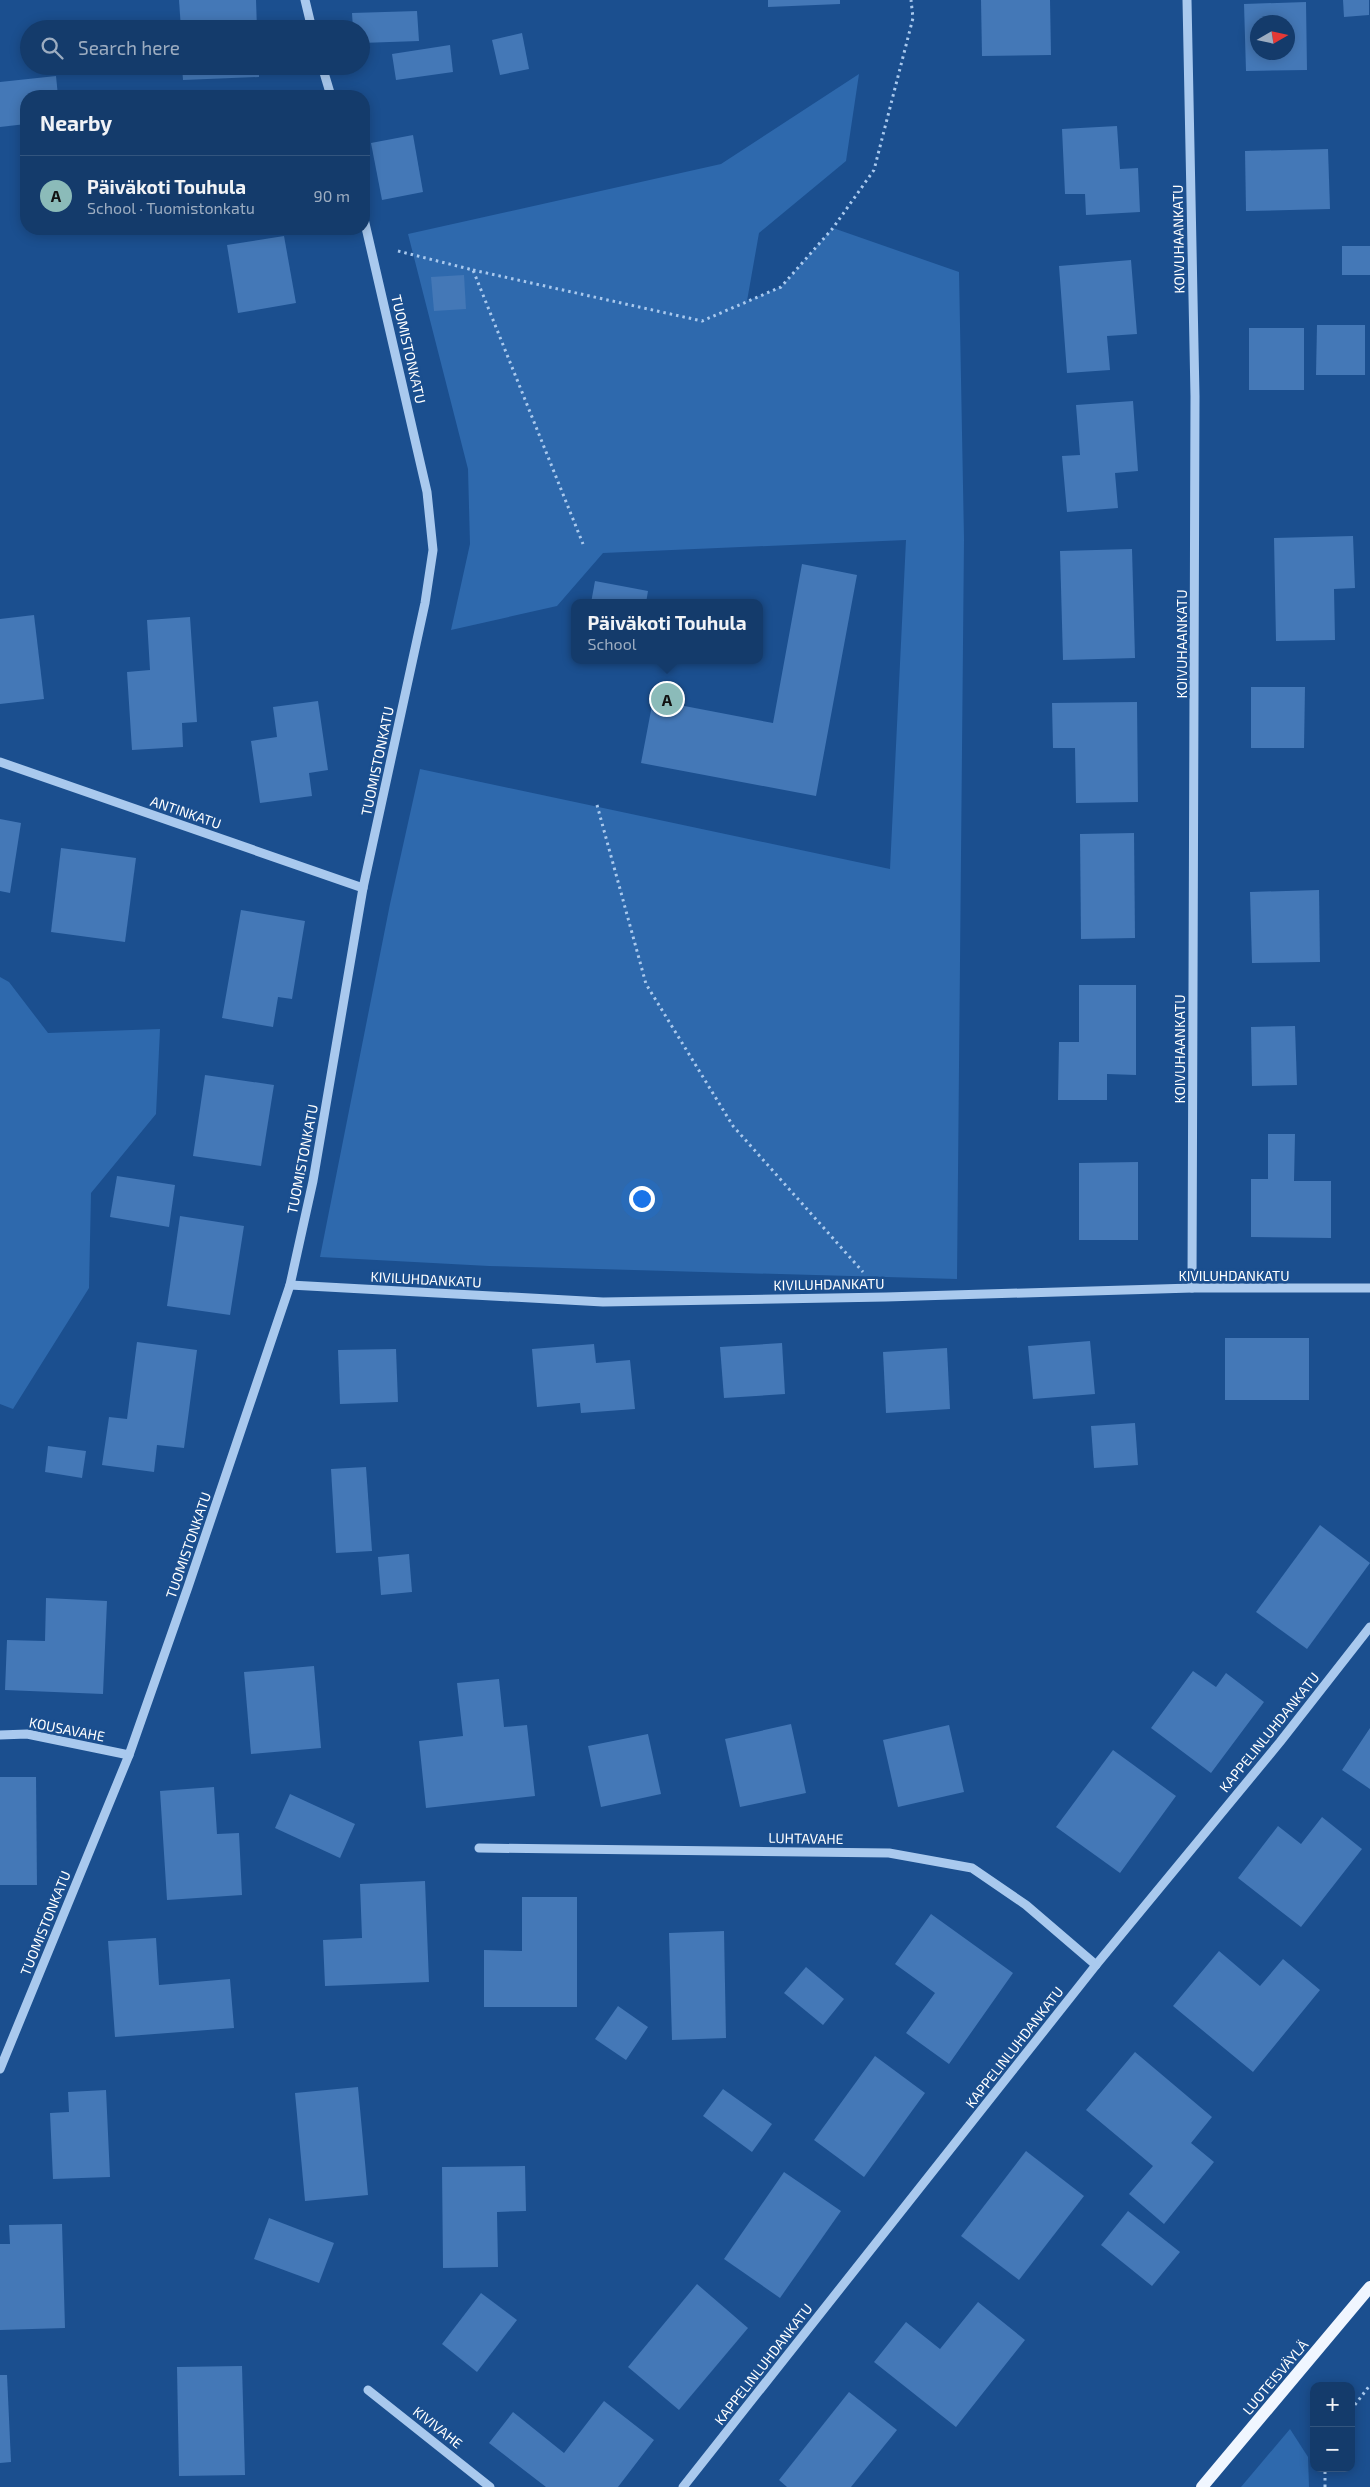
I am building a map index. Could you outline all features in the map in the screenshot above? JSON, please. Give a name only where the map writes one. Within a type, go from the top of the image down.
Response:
[{"type":"main road","name":"LUOTEISVÄYLÄ","points":[[1202,2487],[1370,2287]]},
{"type":"street","points":[[305,0],[310,20]]},
{"type":"street","name":"KOIVUHAANKATU","points":[[1187,0],[1195,396],[1192,1288]]},
{"type":"street","points":[[325,75],[329,90]]},
{"type":"street","name":"TUOMISTONKATU","points":[[0,2069],[129,1755],[220,1496],[290,1285],[313,1181],[363,888],[425,603],[433,550],[428,492],[368,235]]},
{"type":"street","name":"ANTINKATU","points":[[0,762],[363,888]]},
{"type":"street","name":"KIVILUHDANKATU","points":[[290,1285],[603,1302],[886,1297],[1192,1288],[1370,1288]]},
{"type":"street","name":"KAPPELINLUHDANKATU","points":[[684,2487],[1096,1965],[1280,1742],[1370,1627]]},
{"type":"street","name":"KOUSAVAHE","points":[[0,1735],[27,1734],[129,1755]]},
{"type":"street","name":"LUHTAVAHE","points":[[480,1848],[890,1853],[972,1868],[1026,1905],[1096,1965]]},
{"type":"street","name":"KIVIVAHE","points":[[368,2390],[490,2487]]},
{"type":"path","points":[[370,244],[473,270],[702,321],[781,287],[833,228],[874,170],[913,18],[911,0]]},
{"type":"path","points":[[473,270],[583,544]]},
{"type":"path","points":[[597,805],[646,984],[732,1126],[886,1297]]},
{"type":"path","points":[[1355,2405],[1370,2385]]},
{"type":"path","points":[[1325,2472],[1325,2487]]},
{"type":"shaded area","points":[[859,74],[846,161],[759,233],[747,301],[781,287],[833,228],[959,272],[964,539],[957,1279],[489,1266],[320,1257],[390,904],[420,769],[890,869],[906,540],[603,553],[557,606],[451,630],[470,544],[468,469],[408,234],[721,164]]},
{"type":"shaded area","points":[[0,977],[9,982],[48,1033],[160,1029],[156,1114],[91,1193],[89,1288],[13,1409],[0,1404]]},
{"type":"shaded area","points":[[1290,2429],[1308,2457],[1309,2487],[1241,2487]]},
{"type":"building","points":[[179,0],[256,0],[257,20],[180,20]]},
{"type":"building","points":[[768,0],[840,0],[840,4],[768,7]]},
{"type":"building","points":[[981,0],[1050,0],[1051,55],[982,56]]},
{"type":"building","points":[[1343,0],[1369,0],[1369,15],[1344,17]]},
{"type":"building","points":[[1306,2],[1307,70],[1246,71],[1244,4]]},
{"type":"building","points":[[417,11],[419,41],[370,43],[370,20],[352,20],[352,13]]},
{"type":"building","points":[[522,33],[529,69],[500,75],[492,40]]},
{"type":"building","points":[[450,45],[453,72],[396,80],[392,54]]},
{"type":"building","points":[[183,75],[259,75],[259,77],[183,80]]},
{"type":"building","points":[[56,76],[57,90],[20,90],[20,125],[0,127],[0,82]]},
{"type":"building","points":[[1117,126],[1120,169],[1138,168],[1140,212],[1086,215],[1085,194],[1065,194],[1062,129]]},
{"type":"building","points":[[413,135],[423,192],[382,200],[371,143]]},
{"type":"building","points":[[1328,149],[1330,209],[1246,211],[1245,151]]},
{"type":"building","points":[[284,236],[296,303],[238,313],[227,245]]},
{"type":"building","points":[[1342,246],[1370,246],[1370,275],[1342,275]]},
{"type":"building","points":[[1131,260],[1137,334],[1107,336],[1110,370],[1067,373],[1059,266]]},
{"type":"building","points":[[464,275],[466,309],[434,311],[431,277]]},
{"type":"building","points":[[1317,325],[1365,325],[1365,375],[1316,375]]},
{"type":"building","points":[[1249,328],[1304,328],[1304,390],[1249,390]]},
{"type":"building","points":[[1133,401],[1138,471],[1115,473],[1118,508],[1067,512],[1062,456],[1080,455],[1076,405]]},
{"type":"building","points":[[1353,536],[1355,588],[1334,589],[1335,640],[1276,641],[1274,538]]},
{"type":"building","points":[[1132,549],[1135,658],[1063,660],[1060,551]]},
{"type":"building","points":[[802,564],[857,575],[816,796],[641,763],[653,700],[773,723]]},
{"type":"building","points":[[595,581],[648,591],[647,599],[592,599]]},
{"type":"building","points":[[34,615],[44,699],[0,704],[0,619]]},
{"type":"building","points":[[190,617],[197,722],[182,723],[183,747],[132,750],[127,672],[150,670],[147,620]]},
{"type":"building","points":[[1251,687],[1305,687],[1304,748],[1251,748]]},
{"type":"building","points":[[318,701],[328,770],[309,773],[312,796],[260,803],[251,741],[277,737],[273,707]]},
{"type":"building","points":[[1137,702],[1138,802],[1076,803],[1075,748],[1053,748],[1052,703]]},
{"type":"building","points":[[0,819],[21,823],[10,893],[0,891]]},
{"type":"building","points":[[1134,833],[1135,938],[1081,939],[1080,834]]},
{"type":"building","points":[[61,848],[136,858],[125,942],[51,932]]},
{"type":"building","points":[[1319,890],[1320,962],[1252,963],[1250,892]]},
{"type":"building","points":[[241,910],[305,921],[292,999],[278,997],[273,1027],[222,1018]]},
{"type":"building","points":[[1079,985],[1136,985],[1136,1075],[1107,1074],[1107,1100],[1058,1100],[1059,1042],[1079,1042]]},
{"type":"building","points":[[1295,1026],[1297,1085],[1252,1086],[1251,1027]]},
{"type":"building","points":[[205,1075],[274,1085],[261,1166],[193,1156]]},
{"type":"building","points":[[1268,1134],[1295,1134],[1294,1181],[1331,1181],[1331,1238],[1251,1237],[1251,1179],[1268,1179]]},
{"type":"building","points":[[1138,1162],[1138,1240],[1079,1240],[1079,1163]]},
{"type":"building","points":[[117,1176],[175,1185],[169,1227],[110,1217]]},
{"type":"building","points":[[180,1216],[244,1226],[230,1315],[167,1306]]},
{"type":"building","points":[[1225,1338],[1309,1338],[1309,1400],[1225,1400]]},
{"type":"building","points":[[1090,1341],[1095,1394],[1033,1399],[1028,1346]]},
{"type":"building","points":[[137,1342],[197,1350],[184,1448],[157,1445],[154,1472],[102,1465],[109,1417],[127,1419]]},
{"type":"building","points":[[782,1343],[785,1394],[724,1398],[720,1347]]},
{"type":"building","points":[[594,1344],[596,1363],[630,1360],[635,1409],[581,1413],[580,1403],[537,1407],[532,1349]]},
{"type":"building","points":[[947,1348],[950,1409],[886,1413],[883,1352]]},
{"type":"building","points":[[396,1349],[398,1402],[340,1404],[338,1350]]},
{"type":"building","points":[[1135,1423],[1138,1465],[1094,1468],[1091,1426]]},
{"type":"building","points":[[48,1446],[86,1451],[82,1478],[45,1472]]},
{"type":"building","points":[[366,1467],[372,1551],[336,1553],[331,1469]]},
{"type":"building","points":[[1320,1525],[1370,1563],[1307,1649],[1256,1612]]},
{"type":"building","points":[[409,1554],[412,1592],[381,1595],[378,1557]]},
{"type":"building","points":[[46,1598],[107,1601],[103,1694],[5,1690],[7,1640],[45,1641]]},
{"type":"building","points":[[314,1666],[321,1748],[251,1754],[244,1672]]},
{"type":"building","points":[[1193,1671],[1216,1687],[1226,1673],[1264,1702],[1211,1773],[1151,1728]]},
{"type":"building","points":[[499,1679],[504,1727],[527,1725],[535,1796],[426,1808],[419,1741],[463,1736],[457,1683]]},
{"type":"building","points":[[791,1724],[806,1793],[740,1807],[725,1739]]},
{"type":"building","points":[[949,1725],[964,1792],[898,1807],[883,1740]]},
{"type":"building","points":[[1370,1728],[1370,1789],[1342,1770]]},
{"type":"building","points":[[648,1734],[661,1794],[601,1807],[588,1746]]},
{"type":"building","points":[[1113,1750],[1176,1796],[1120,1873],[1056,1827]]},
{"type":"building","points":[[0,1777],[36,1777],[37,1885],[0,1885]]},
{"type":"building","points":[[214,1787],[217,1834],[239,1833],[242,1895],[167,1900],[160,1791]]},
{"type":"building","points":[[290,1794],[355,1824],[340,1858],[275,1828]]},
{"type":"building","points":[[1322,1817],[1362,1849],[1301,1927],[1238,1878],[1278,1826],[1301,1844]]},
{"type":"building","points":[[425,1881],[429,1982],[325,1986],[323,1940],[362,1938],[360,1884]]},
{"type":"building","points":[[522,1897],[577,1897],[577,2007],[484,2007],[484,1950],[522,1951]]},
{"type":"building","points":[[931,1914],[1013,1973],[949,2064],[906,2033],[935,1993],[895,1964]]},
{"type":"building","points":[[724,1931],[726,2038],[672,2040],[669,1933]]},
{"type":"building","points":[[156,1938],[159,1985],[230,1979],[234,2028],[115,2037],[108,1941]]},
{"type":"building","points":[[1219,1951],[1260,1986],[1283,1959],[1320,1990],[1253,2072],[1173,2006]]},
{"type":"building","points":[[806,1967],[844,1999],[823,2025],[784,1993]]},
{"type":"building","points":[[618,2006],[648,2027],[626,2060],[595,2039]]},
{"type":"building","points":[[1135,2052],[1212,2117],[1191,2143],[1214,2162],[1164,2224],[1129,2194],[1153,2166],[1086,2110]]},
{"type":"building","points":[[875,2056],[925,2093],[864,2177],[814,2140]]},
{"type":"building","points":[[358,2087],[368,2195],[305,2201],[295,2093]]},
{"type":"building","points":[[723,2089],[772,2124],[752,2152],[703,2116]]},
{"type":"building","points":[[106,2090],[110,2177],[53,2179],[50,2113],[69,2112],[68,2092]]},
{"type":"building","points":[[1026,2151],[1084,2196],[1019,2280],[961,2236]]},
{"type":"building","points":[[525,2166],[526,2211],[497,2212],[498,2267],[443,2268],[442,2167]]},
{"type":"building","points":[[784,2172],[841,2211],[780,2298],[724,2259]]},
{"type":"building","points":[[1128,2211],[1180,2252],[1152,2286],[1101,2245]]},
{"type":"building","points":[[269,2218],[334,2243],[319,2283],[254,2259]]},
{"type":"building","points":[[62,2224],[65,2328],[0,2330],[0,2244],[10,2244],[9,2225]]},
{"type":"building","points":[[697,2284],[748,2328],[679,2410],[628,2367]]},
{"type":"building","points":[[481,2293],[517,2320],[477,2372],[442,2344]]},
{"type":"building","points":[[978,2302],[1025,2340],[956,2427],[874,2362],[906,2322],[940,2349]]},
{"type":"building","points":[[242,2366],[245,2475],[179,2476],[177,2367]]},
{"type":"building","points":[[0,2375],[7,2375],[11,2462],[0,2463]]},
{"type":"building","points":[[849,2392],[897,2430],[851,2487],[787,2487],[779,2480]]},
{"type":"building","points":[[604,2401],[654,2440],[618,2487],[546,2487],[489,2443],[513,2412],[564,2453]]},
{"type":"place","name":"Päiväkoti Touhula","points":[[667,699]]}]
